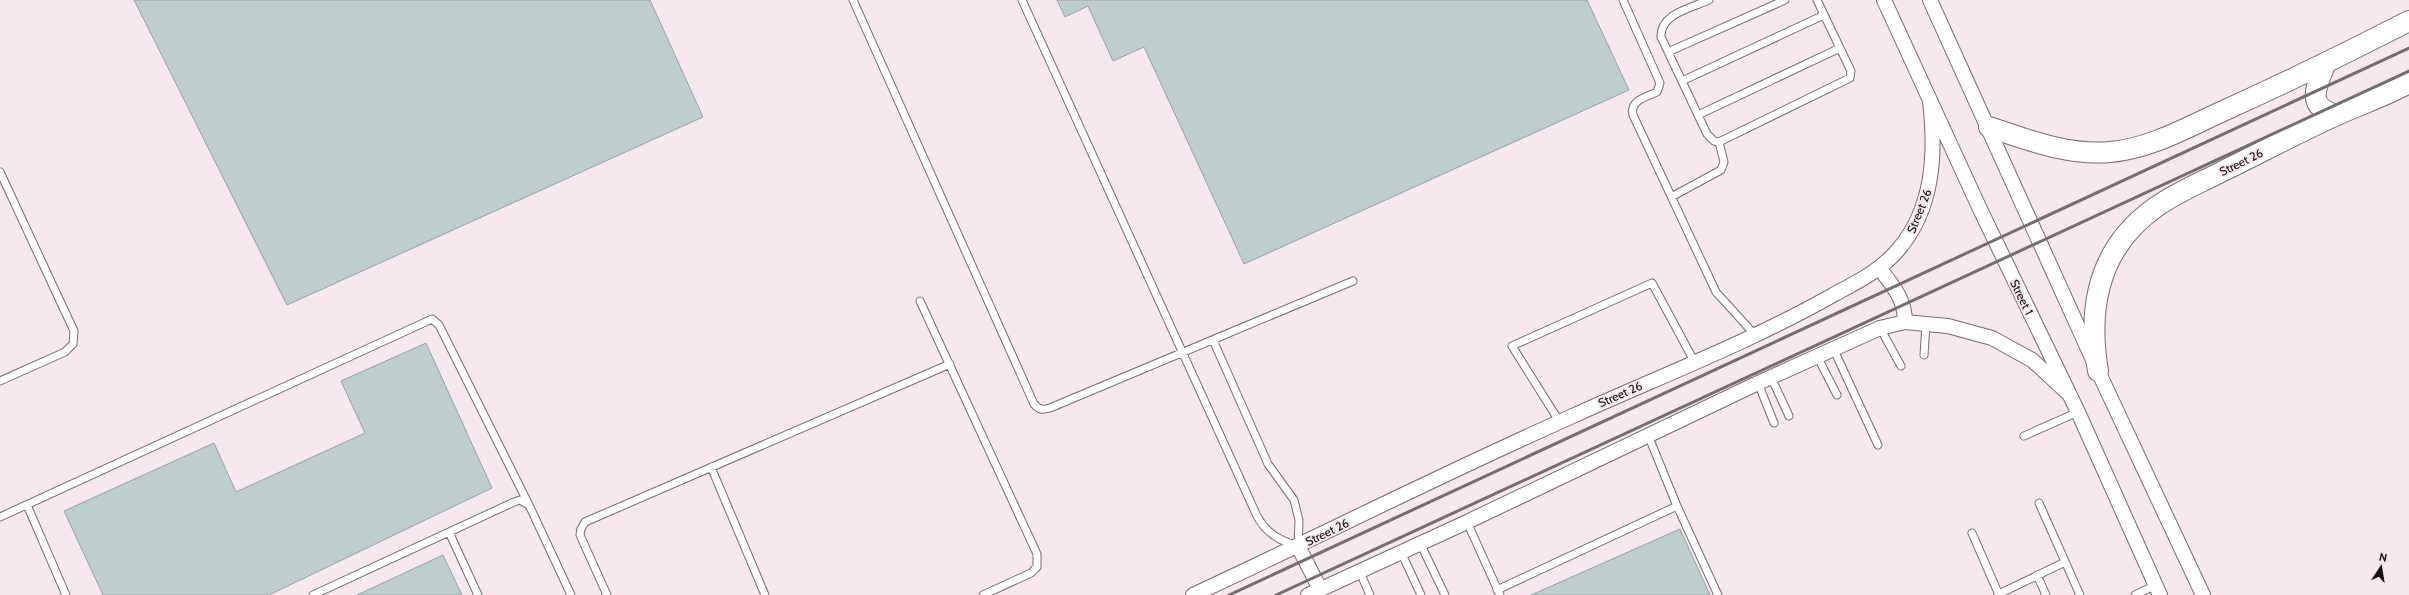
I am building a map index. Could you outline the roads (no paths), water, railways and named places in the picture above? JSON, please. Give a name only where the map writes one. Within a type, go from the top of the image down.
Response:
[{"type":"main road","points":[[1989,128],[2065,151],[2111,152],[2132,149],[2165,138],[2325,65],[2409,21]]},
{"type":"main road","points":[[2325,65],[2315,89],[2315,97],[2318,105],[2325,112],[2337,115]]},
{"type":"main road","name":"Street 26","points":[[2098,371],[2093,324],[2098,290],[2113,252],[2132,226],[2144,215],[2174,195],[2337,115],[2409,83]]},
{"type":"street","name":"Street 1","points":[[1884,0],[2067,392],[2078,412],[2158,590]]},
{"type":"street","points":[[1930,0],[2098,371],[2203,595]]},
{"type":"street","name":"Street 26","points":[[1193,595],[1559,421],[1755,335],[1814,306],[1880,269],[1910,235],[1927,192],[1934,155],[1930,101]]},
{"type":"street","points":[[1880,269],[1901,298],[1905,310],[1905,322]]},
{"type":"street","points":[[1298,546],[1315,593],[1359,570],[1467,522],[1833,348],[1880,328],[1905,322],[1971,330],[2013,348],[2032,360],[2067,392]]},
{"type":"lane","points":[[853,0],[1034,404],[1038,409],[1044,410],[1050,408],[1353,281]]},
{"type":"lane","points":[[1022,0],[1181,353],[1262,525],[1282,541],[1298,546],[1299,520],[1294,500],[1268,464],[1213,340]]},
{"type":"lane","points":[[1623,0],[1660,83],[1657,92],[1635,102],[1632,108],[1633,115],[1673,196],[1716,292],[1755,335]]},
{"type":"lane","points":[[1709,0],[1665,21],[1661,31],[1661,37],[1710,138],[1719,142],[1847,81],[1851,71],[1817,0]]},
{"type":"lane","points":[[1668,52],[1785,0]]},
{"type":"lane","points":[[1682,81],[1824,15]]},
{"type":"lane","points":[[1698,115],[1840,48]]},
{"type":"lane","points":[[1673,196],[1721,170],[1724,162],[1719,142]]},
{"type":"lane","points":[[0,172],[74,332],[73,344],[65,352],[0,381]]},
{"type":"lane","points":[[1559,421],[1512,346],[1652,283],[1694,361]]},
{"type":"lane","points":[[920,301],[1037,554],[1037,567],[1031,572],[983,595]]},
{"type":"lane","points":[[0,517],[429,319],[435,320],[439,325],[529,505],[570,595]]},
{"type":"lane","points":[[1924,355],[1926,324]]},
{"type":"lane","points":[[1880,328],[1901,366]]},
{"type":"lane","points":[[1833,348],[1878,445]]},
{"type":"lane","points":[[1817,356],[1837,395]]},
{"type":"lane","points":[[607,595],[580,535],[581,528],[585,522],[950,364]]},
{"type":"lane","points":[[1764,380],[1789,416]]},
{"type":"lane","points":[[1764,380],[1774,423]]},
{"type":"lane","points":[[2024,436],[2078,412]]},
{"type":"lane","points":[[1648,435],[1677,506],[1718,595]]},
{"type":"lane","points":[[711,467],[765,595]]},
{"type":"lane","points":[[313,595],[520,500],[529,505]]},
{"type":"lane","points":[[2039,503],[2080,595]]},
{"type":"lane","points":[[27,505],[66,595]]},
{"type":"lane","points":[[1467,522],[1499,592],[1677,506]]},
{"type":"lane","points":[[449,532],[478,595]]},
{"type":"lane","points":[[1972,533],[1999,594],[2066,562]]},
{"type":"lane","points":[[1420,543],[1445,595]]},
{"type":"lane","points":[[1401,552],[1421,595]]},
{"type":"lane","points":[[1359,570],[1370,595]]},
{"type":"lane","points":[[2037,575],[2046,595]]},
{"type":"lane","points":[[2135,595],[2158,590]]},
{"type":"railway","points":[[1229,595],[2409,48]]},
{"type":"railway","points":[[1276,595],[2409,71]]}]
